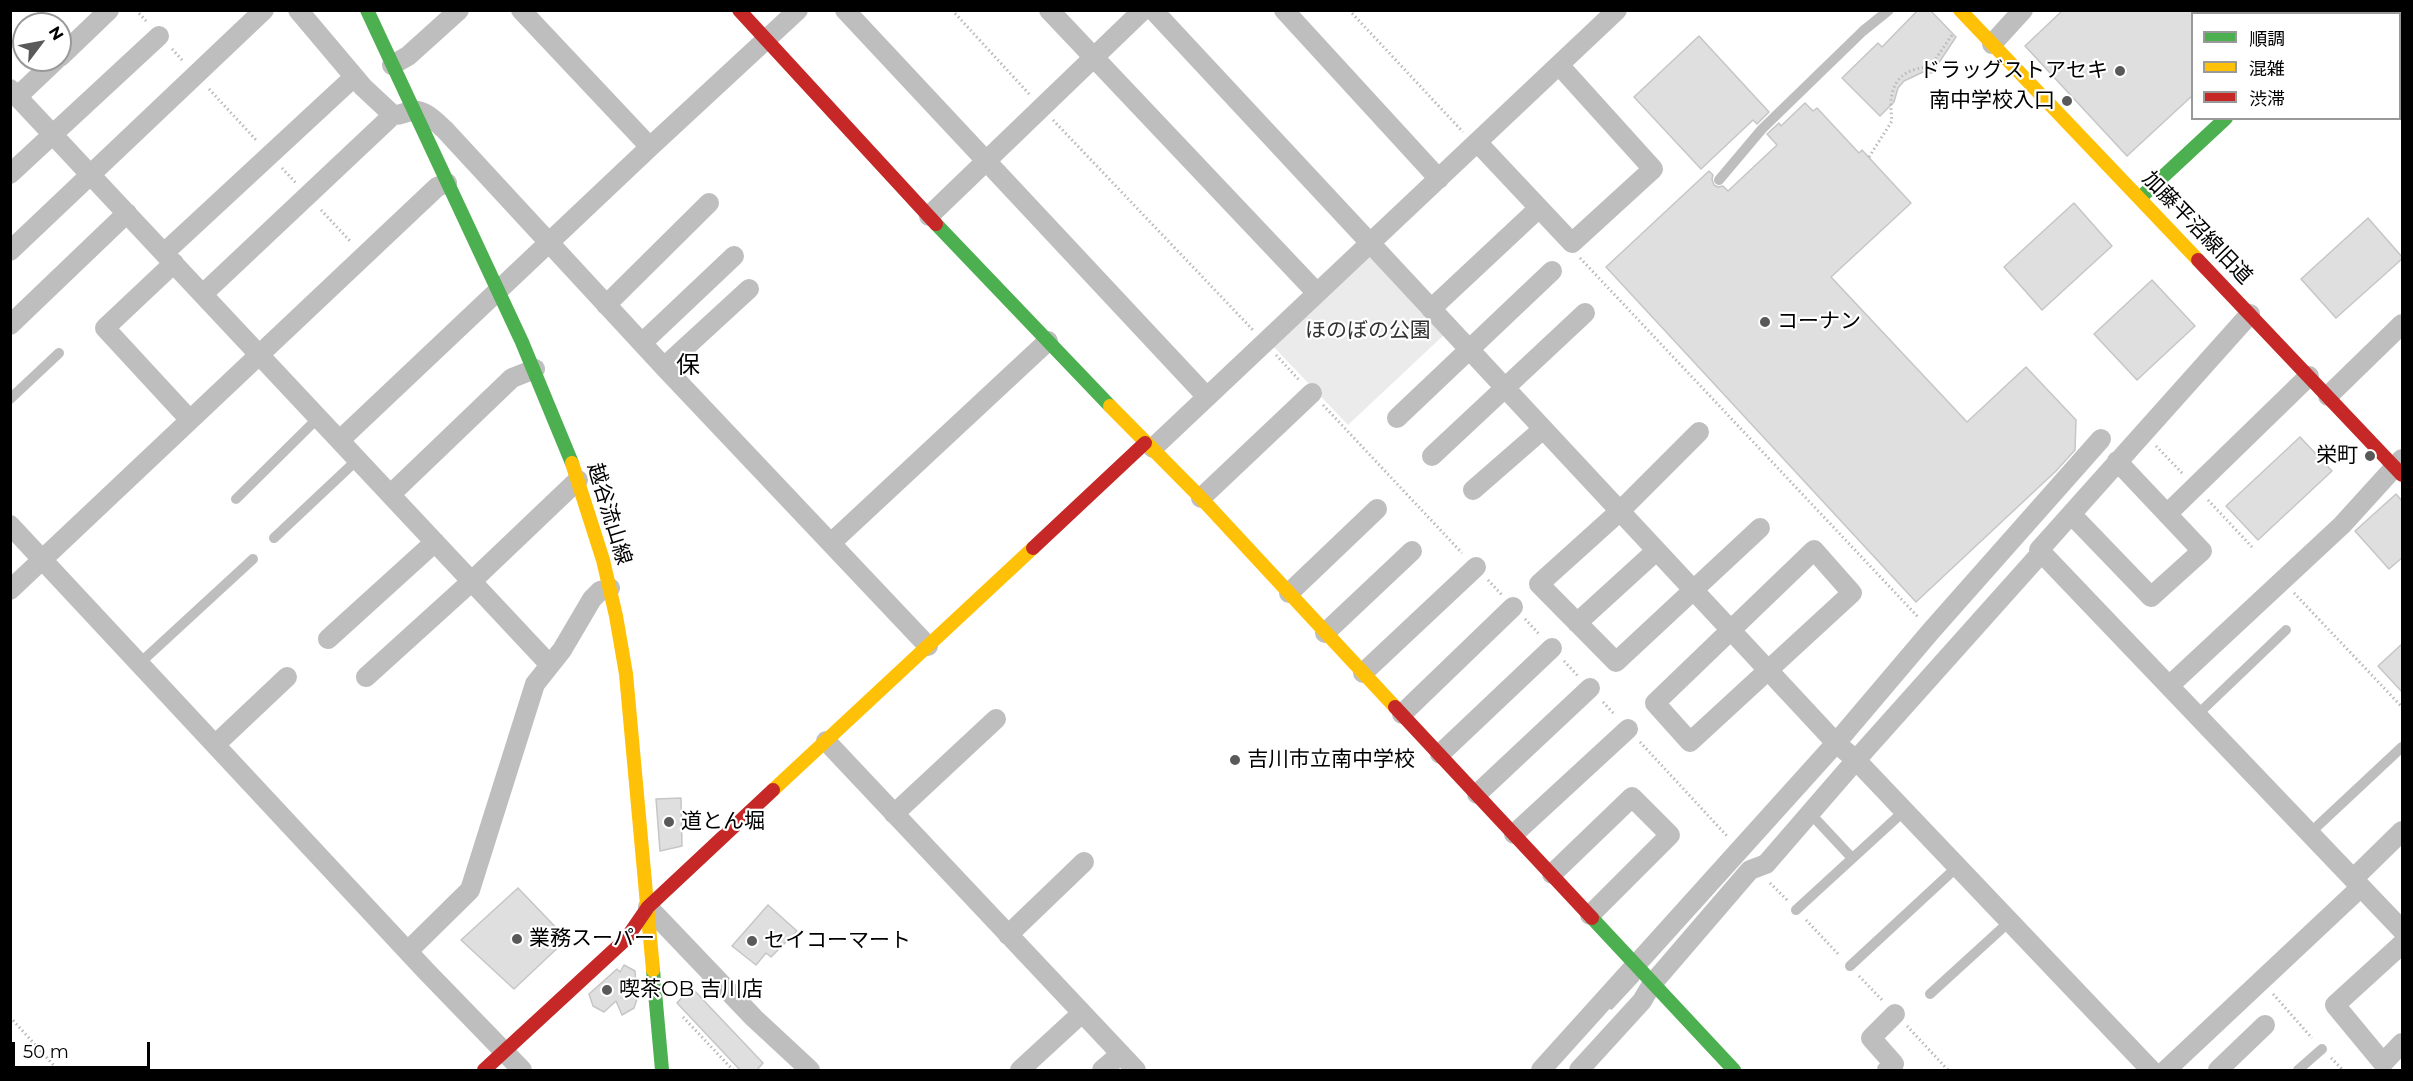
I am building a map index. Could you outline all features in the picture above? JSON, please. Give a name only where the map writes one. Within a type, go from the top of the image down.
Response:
[{"type":"street","points":[[72,45],[109,10]]},
{"type":"street","points":[[10,251],[264,10]]},
{"type":"street","points":[[298,10],[354,77],[393,115],[398,116],[413,111],[424,113],[445,130],[664,367],[928,646]]},
{"type":"street","name":"越谷流山線","points":[[367,10],[535,369],[578,480],[610,588],[620,630],[626,675],[662,1071]]},
{"type":"street","points":[[392,65],[408,56],[459,10]]},
{"type":"street","points":[[521,10],[650,147]]},
{"type":"street","points":[[739,10],[929,216],[1201,498],[1734,1071]]},
{"type":"street","points":[[340,440],[798,10]]},
{"type":"street","points":[[845,10],[1207,397]]},
{"type":"street","points":[[1049,10],[1317,293]]},
{"type":"street","points":[[929,216],[1143,10]]},
{"type":"street","points":[[1153,10],[1505,389],[2144,1068]]},
{"type":"street","points":[[1284,10],[1439,179]]},
{"type":"street","points":[[484,1071],[626,939],[648,907],[928,646],[1149,446],[1207,397],[1617,10]]},
{"type":"street","name":"加藤平沼線旧道","points":[[1960,10],[2328,396],[2400,467]]},
{"type":"street","points":[[1992,44],[2023,10]]},
{"type":"street","points":[[10,174],[159,36]]},
{"type":"street","points":[[1477,142],[1572,243],[1653,169],[1559,65]]},
{"type":"street","points":[[41,72],[14,94],[92,174],[550,665]]},
{"type":"street","points":[[190,420],[105,328],[270,154],[354,77]]},
{"type":"street","points":[[203,294],[393,115]]},
{"type":"street","points":[[2140,198],[2224,120]]},
{"type":"street","points":[[10,590],[438,187],[447,183]]},
{"type":"street","points":[[606,305],[710,203]]},
{"type":"street","points":[[1431,309],[1539,208]]},
{"type":"street","points":[[10,325],[126,213]]},
{"type":"street","points":[[642,343],[734,256]]},
{"type":"street","points":[[1397,418],[1552,271]]},
{"type":"street","points":[[664,367],[748,289]]},
{"type":"street","points":[[1432,456],[1585,313]]},
{"type":"street","points":[[2250,314],[2039,549],[2310,833],[2402,933],[2335,1005],[2383,1063],[2403,1043]]},
{"type":"street","points":[[2328,396],[2403,324]]},
{"type":"street","points":[[831,543],[1048,341]]},
{"type":"street","points":[[391,494],[512,378],[535,369]]},
{"type":"street","points":[[2168,514],[2309,376]]},
{"type":"street","points":[[1201,498],[1312,393]]},
{"type":"street","points":[[1473,490],[1543,429]]},
{"type":"street","points":[[1699,432],[1620,511],[1539,584],[1616,662],[1760,528]]},
{"type":"street","points":[[1541,1071],[1645,975],[1750,870],[1766,864],[1809,812],[1845,751],[1931,631],[2101,439]]},
{"type":"street","points":[[2071,514],[2151,597],[2202,551],[2117,461]]},
{"type":"street","points":[[2169,686],[2350,517],[2400,467]]},
{"type":"street","points":[[366,677],[472,581],[578,480]]},
{"type":"street","points":[[1289,593],[1377,509]]},
{"type":"street","points":[[10,525],[522,1071]]},
{"type":"street","points":[[328,639],[435,542]]},
{"type":"street","points":[[1577,623],[1656,550]]},
{"type":"street","points":[[1814,550],[1852,593],[1690,741],[1655,703],[1731,629],[1814,550]]},
{"type":"street","points":[[1325,633],[1412,551]]},
{"type":"street","points":[[1579,1071],[1642,1001],[1645,975],[1740,849],[1845,751],[2042,552]]},
{"type":"street","points":[[1363,673],[1476,567]]},
{"type":"street","points":[[408,951],[470,891],[535,684],[577,626],[592,599],[600,591],[610,588]]},
{"type":"street","points":[[1402,714],[1513,607]]},
{"type":"street","points":[[1440,754],[1552,648]]},
{"type":"street","points":[[216,744],[287,677]]},
{"type":"street","points":[[1477,794],[1590,688]]},
{"type":"street","points":[[894,814],[996,719]]},
{"type":"street","points":[[1514,834],[1628,729]]},
{"type":"street","points":[[826,741],[1136,1071]]},
{"type":"street","points":[[1552,874],[1632,797],[1670,836],[1590,915]]},
{"type":"street","points":[[2166,1071],[2262,981],[2357,883],[2403,831]]},
{"type":"street","points":[[1008,935],[1084,862]]},
{"type":"street","points":[[648,907],[762,1025],[810,1071]]},
{"type":"street","points":[[1020,1071],[1082,1013]]},
{"type":"street","points":[[1887,1071],[1894,1064],[1871,1038],[1895,1014]]},
{"type":"street","points":[[2218,1071],[2265,1025]]},
{"type":"street","points":[[1102,1071],[1120,1054]]},
{"type":"lane","points":[[1719,180],[1762,129],[1863,31],[1889,10]]},
{"type":"lane","points":[[10,399],[59,353]]},
{"type":"lane","points":[[236,499],[319,417]]},
{"type":"lane","points":[[274,537],[358,459]]},
{"type":"lane","points":[[140,663],[253,559]]},
{"type":"lane","points":[[2196,716],[2286,630]]},
{"type":"lane","points":[[2310,833],[2403,747]]},
{"type":"lane","points":[[1809,812],[1852,858]]},
{"type":"lane","points":[[1796,910],[1904,812]]},
{"type":"lane","points":[[1850,966],[1957,867]]},
{"type":"lane","points":[[1930,994],[2009,922]]},
{"type":"lane","points":[[2298,1071],[2322,1049]]},
{"type":"path","points":[[136,10],[364,256]]},
{"type":"path","points":[[952,10],[1740,849]]},
{"type":"path","points":[[1349,10],[1463,132],[1477,142]]},
{"type":"path","points":[[1869,157],[1892,121],[1890,106],[1893,87],[1909,72],[1918,68],[1930,67],[1952,35]]},
{"type":"path","points":[[1572,243],[1574,251],[1931,631]]},
{"type":"path","points":[[2283,580],[2403,707]]},
{"type":"path","points":[[2262,981],[2343,1071]]},
{"type":"path","points":[[681,1015],[733,1071]]},
{"type":"path","points":[[10,1017],[58,1071]]},
{"type":"green space","name":"ほのぼの公園","points":[[1368,257],[1376,258],[1446,333],[1348,425],[1272,345]]},
{"type":"building","points":[[1918,10],[1930,10],[1956,37],[1932,73],[1923,72],[1904,81],[1898,88],[1894,102],[1880,116],[1842,78],[1878,43],[1882,47]]},
{"type":"building","name":"ドラッグストアセキ","points":[[2063,10],[2193,10],[2191,12],[2191,97],[2127,156],[2025,46]]},
{"type":"building","points":[[1699,36],[1769,112],[1757,124],[1753,120],[1701,169],[1634,97]]},
{"type":"building","name":"コーナン","points":[[1805,103],[1813,111],[1817,108],[1859,153],[1862,150],[1911,203],[1831,277],[1967,422],[2026,367],[2076,420],[2075,450],[2056,471],[1916,602],[1606,267],[1709,171],[1713,175],[1714,185],[1723,186],[1728,191],[1777,145],[1767,134],[1779,123],[1781,126]]},
{"type":"building","points":[[2074,203],[2112,246],[2042,310],[2004,267]]},
{"type":"building","points":[[2368,218],[2403,258],[2336,318],[2301,279]]},
{"type":"building","points":[[2152,280],[2195,326],[2137,380],[2094,334]]},
{"type":"building","points":[[2300,437],[2332,471],[2258,540],[2226,506]]},
{"type":"building","points":[[2396,494],[2403,502],[2403,557],[2389,569],[2355,531]]},
{"type":"building","points":[[2403,643],[2403,693],[2378,666]]},
{"type":"building","name":"道とん堀","points":[[681,798],[682,846],[660,851],[656,799]]},
{"type":"building","points":[[518,888],[567,939],[514,989],[461,940]]},
{"type":"building","points":[[768,905],[797,931],[771,957],[766,953],[756,965],[732,946]]},
{"type":"building","name":"喫茶OB 吉川店","points":[[624,965],[635,971],[636,983],[623,989],[637,999],[634,1008],[622,1015],[616,1001],[604,1012],[593,1006],[589,994],[617,969],[620,972]]},
{"type":"building","points":[[691,987],[763,1063],[756,1071],[741,1071],[677,1003]]},
{"type":"waterway","points":[[1611,1007],[1637,979]]},
{"type":"traffic: fast","points":[[367,10],[522,342],[572,463]]},
{"type":"traffic: fast","points":[[2140,198],[2224,120]]},
{"type":"traffic: fast","points":[[936,224],[1110,406]]},
{"type":"traffic: fast","points":[[1592,918],[1734,1070]]},
{"type":"traffic: fast","points":[[653,970],[662,1070]]},
{"type":"traffic: slow","points":[[1960,10],[2198,260]]},
{"type":"traffic: slow","points":[[1110,406],[1201,498],[1395,707]]},
{"type":"traffic: slow","points":[[572,463],[603,560],[626,674],[653,970]]},
{"type":"traffic: slow","points":[[773,790],[1033,548]]},
{"type":"traffic: jam","points":[[739,10],[936,224]]},
{"type":"traffic: jam","points":[[2198,260],[2402,475]]},
{"type":"traffic: jam","points":[[1033,548],[1145,443]]},
{"type":"traffic: jam","points":[[1395,707],[1592,918]]},
{"type":"traffic: jam","points":[[484,1070],[626,939],[648,907],[773,790]]},
{"type":"place","name":"ドラッグストアセキ","points":[[2120,71]]},
{"type":"place","name":"南中学校入口","points":[[2067,101]]},
{"type":"place","name":"コーナン","points":[[1765,322]]},
{"type":"place","name":"栄町","points":[[2370,456]]},
{"type":"place","name":"吉川市立南中学校","points":[[1235,760]]},
{"type":"place","name":"道とん堀","points":[[669,822]]},
{"type":"place","name":"業務スーパー","points":[[517,939]]},
{"type":"place","name":"セイコーマート","points":[[752,941]]},
{"type":"place","name":"喫茶OB 吉川店","points":[[607,990]]},
{"type":"district","name":"保","points":[[688,366]]}]
